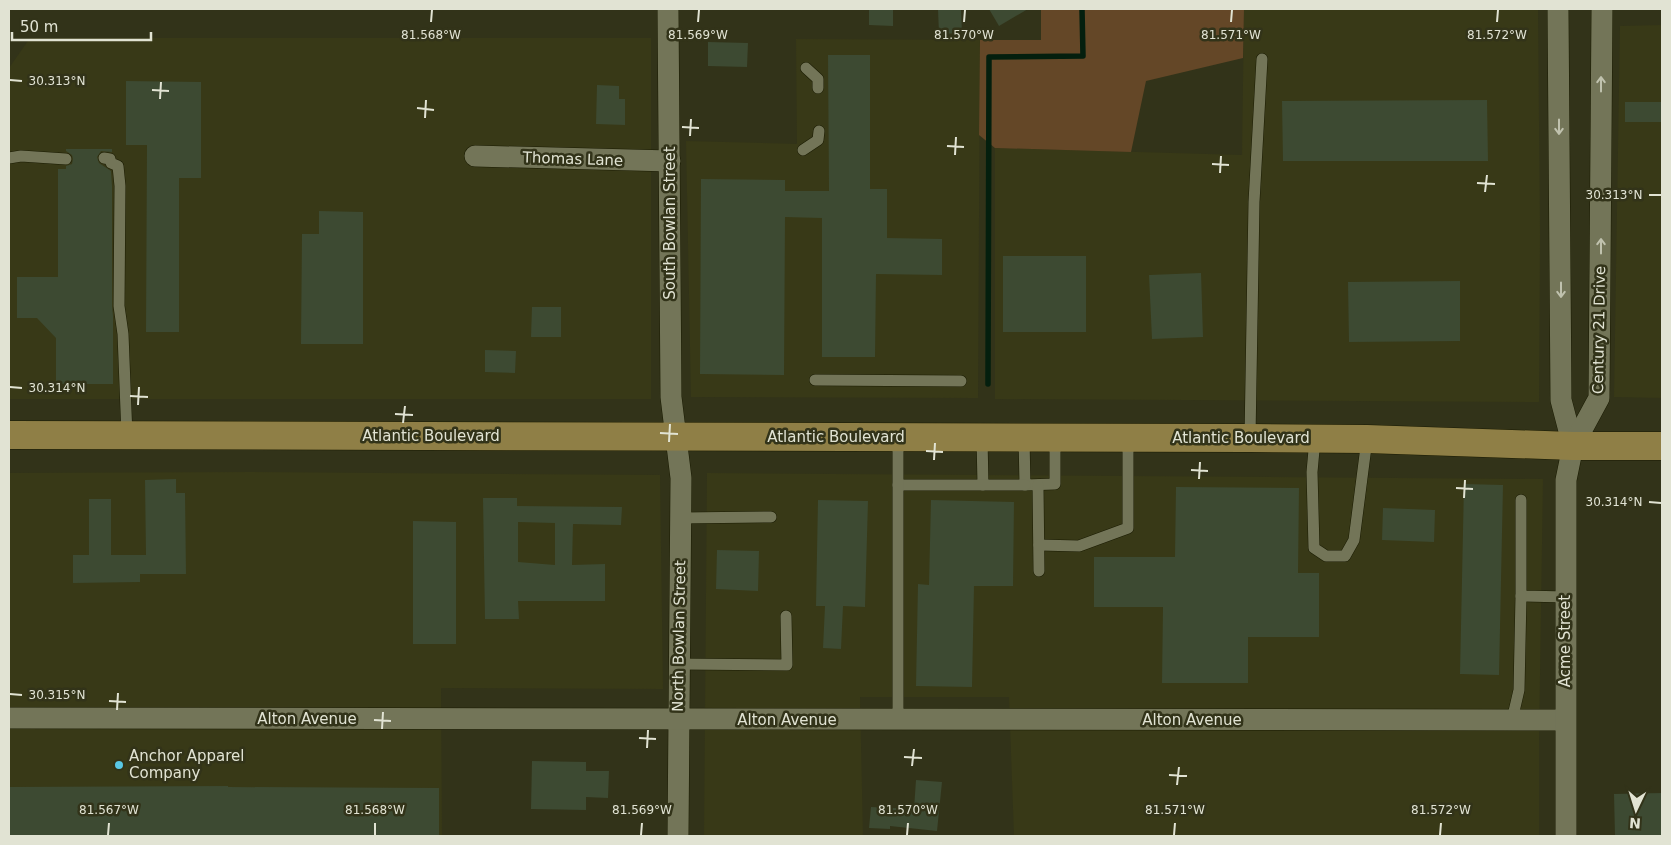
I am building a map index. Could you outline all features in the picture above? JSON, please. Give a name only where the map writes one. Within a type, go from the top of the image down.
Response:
[{"type":"main road","name":"Atlantic Boulevard","points":[[9,436],[1250,438],[1367,439],[1573,446],[1662,446]]},
{"type":"street","name":"South Bowlan Street","points":[[668,9],[671,397],[675,437]]},
{"type":"street","points":[[1558,9],[1561,400],[1573,446]]},
{"type":"street","name":"Century 21 Drive","points":[[1573,446],[1599,398],[1602,9]]},
{"type":"street","name":"Thomas Lane","points":[[475,156],[670,161]]},
{"type":"street","name":"North Bowlan Street","points":[[675,437],[681,478],[678,836]]},
{"type":"street","name":"Acme Street","points":[[1566,836],[1566,480],[1573,446]]},
{"type":"street","name":"Alton Avenue","points":[[9,718],[1565,720]]},
{"type":"lane","points":[[1250,438],[1254,202],[1262,59]]},
{"type":"lane","points":[[806,68],[818,79],[818,88]]},
{"type":"lane","points":[[803,150],[818,140],[819,131]]},
{"type":"lane","points":[[9,158],[21,156],[66,159]]},
{"type":"lane","points":[[104,158],[110,159],[111,163],[118,166],[120,186],[119,306],[123,334],[127,436]]},
{"type":"lane","points":[[815,380],[961,381]]},
{"type":"lane","points":[[898,437],[898,720]]},
{"type":"lane","points":[[982,438],[983,485]]},
{"type":"lane","points":[[1024,438],[1026,484]]},
{"type":"lane","points":[[898,486],[1054,484],[1055,438]]},
{"type":"lane","points":[[1039,545],[1079,546],[1128,528],[1128,438]]},
{"type":"lane","points":[[1315,439],[1312,472],[1314,548],[1326,556],[1345,556],[1354,540],[1367,439]]},
{"type":"lane","points":[[1038,484],[1039,571]]},
{"type":"lane","points":[[1512,720],[1519,690],[1521,500]]},
{"type":"lane","points":[[681,518],[772,516]]},
{"type":"lane","points":[[1521,596],[1566,597]]},
{"type":"lane","points":[[679,664],[787,665],[786,616]]},
{"type":"shaded area","points":[[1041,9],[1244,9],[1243,58],[1146,81],[1131,152],[995,148],[979,135],[980,40],[1041,40]]},
{"type":"shaded area","points":[[1244,9],[1538,9],[1539,402],[995,399],[995,148],[1242,155]]},
{"type":"shaded area","points":[[1662,25],[1662,398],[1614,397],[1620,26]]},
{"type":"shaded area","points":[[30,38],[651,38],[651,399],[9,399],[9,68]]},
{"type":"shaded area","points":[[796,39],[980,40],[978,398],[691,397],[686,141],[797,144]]},
{"type":"shaded area","points":[[246,472],[660,475],[663,689],[441,688],[442,836],[9,836],[9,473]]},
{"type":"shaded area","points":[[707,473],[1543,479],[1539,836],[1014,836],[1009,697],[860,697],[863,836],[704,836]]},
{"type":"building","points":[[869,9],[893,9],[893,26],[869,25]]},
{"type":"building","points":[[938,9],[961,9],[962,33],[939,34]]},
{"type":"building","points":[[989,9],[1028,9],[999,26]]},
{"type":"building","points":[[708,42],[748,43],[747,67],[708,66]]},
{"type":"building","points":[[828,55],[870,55],[870,189],[887,189],[887,238],[942,239],[942,275],[876,274],[875,357],[822,357],[822,218],[785,217],[784,375],[700,374],[701,179],[785,180],[785,191],[829,191]]},
{"type":"building","points":[[126,81],[201,82],[201,178],[179,178],[179,332],[146,332],[147,145],[126,145]]},
{"type":"building","points":[[597,85],[619,86],[619,99],[625,99],[625,125],[596,124]]},
{"type":"building","points":[[1487,100],[1488,161],[1283,161],[1282,101]]},
{"type":"building","points":[[1625,102],[1662,102],[1662,122],[1625,122]]},
{"type":"building","points":[[66,149],[112,149],[112,152],[101,151],[97,157],[99,163],[111,171],[113,384],[56,384],[56,338],[37,318],[17,318],[17,277],[58,277],[58,169],[66,169],[66,166],[72,164],[73,159]]},
{"type":"building","points":[[319,211],[363,212],[363,344],[301,344],[302,234],[319,234]]},
{"type":"building","points":[[1003,256],[1086,256],[1086,332],[1003,332]]},
{"type":"building","points":[[1201,273],[1203,337],[1152,339],[1149,275]]},
{"type":"building","points":[[1460,281],[1460,341],[1349,342],[1348,282]]},
{"type":"building","points":[[532,307],[561,307],[561,337],[531,337]]},
{"type":"building","points":[[485,350],[516,351],[515,373],[485,372]]},
{"type":"building","points":[[176,479],[176,493],[185,493],[186,574],[140,574],[140,582],[73,583],[73,555],[89,555],[89,499],[111,499],[111,555],[146,555],[145,480]]},
{"type":"building","points":[[1464,484],[1503,485],[1499,675],[1460,674]]},
{"type":"building","points":[[1176,487],[1299,488],[1298,573],[1319,573],[1319,637],[1248,637],[1248,683],[1162,683],[1163,607],[1094,607],[1094,557],[1175,557]]},
{"type":"building","points":[[483,498],[517,498],[517,506],[622,507],[621,525],[573,524],[572,565],[605,564],[605,601],[518,601],[519,619],[485,619]],"holes":[[[518,522],[555,523],[555,565],[518,562]]]},
{"type":"building","points":[[818,500],[868,501],[865,607],[843,606],[841,649],[823,648],[825,606],[816,606]]},
{"type":"building","points":[[931,500],[1014,502],[1013,586],[974,586],[972,687],[916,686],[918,584],[929,585]]},
{"type":"building","points":[[1383,508],[1435,510],[1434,542],[1382,540]]},
{"type":"building","points":[[413,521],[456,522],[456,644],[413,644]]},
{"type":"building","points":[[717,550],[759,551],[758,591],[716,589]]},
{"type":"building","points":[[532,761],[586,762],[586,771],[609,771],[608,798],[586,797],[586,810],[531,809]]},
{"type":"building","points":[[916,780],[942,782],[937,831],[890,826],[890,829],[869,828],[871,807],[914,809]]},
{"type":"building","points":[[228,786],[439,788],[439,836],[9,836],[9,787]]},
{"type":"building","points":[[1662,793],[1662,836],[1615,836],[1614,794]]},
{"type":"waterway","points":[[988,384],[989,57],[1083,56],[1082,9]]},
{"type":"place","name":"Anchor Apparel Company","points":[[119,765]]}]
